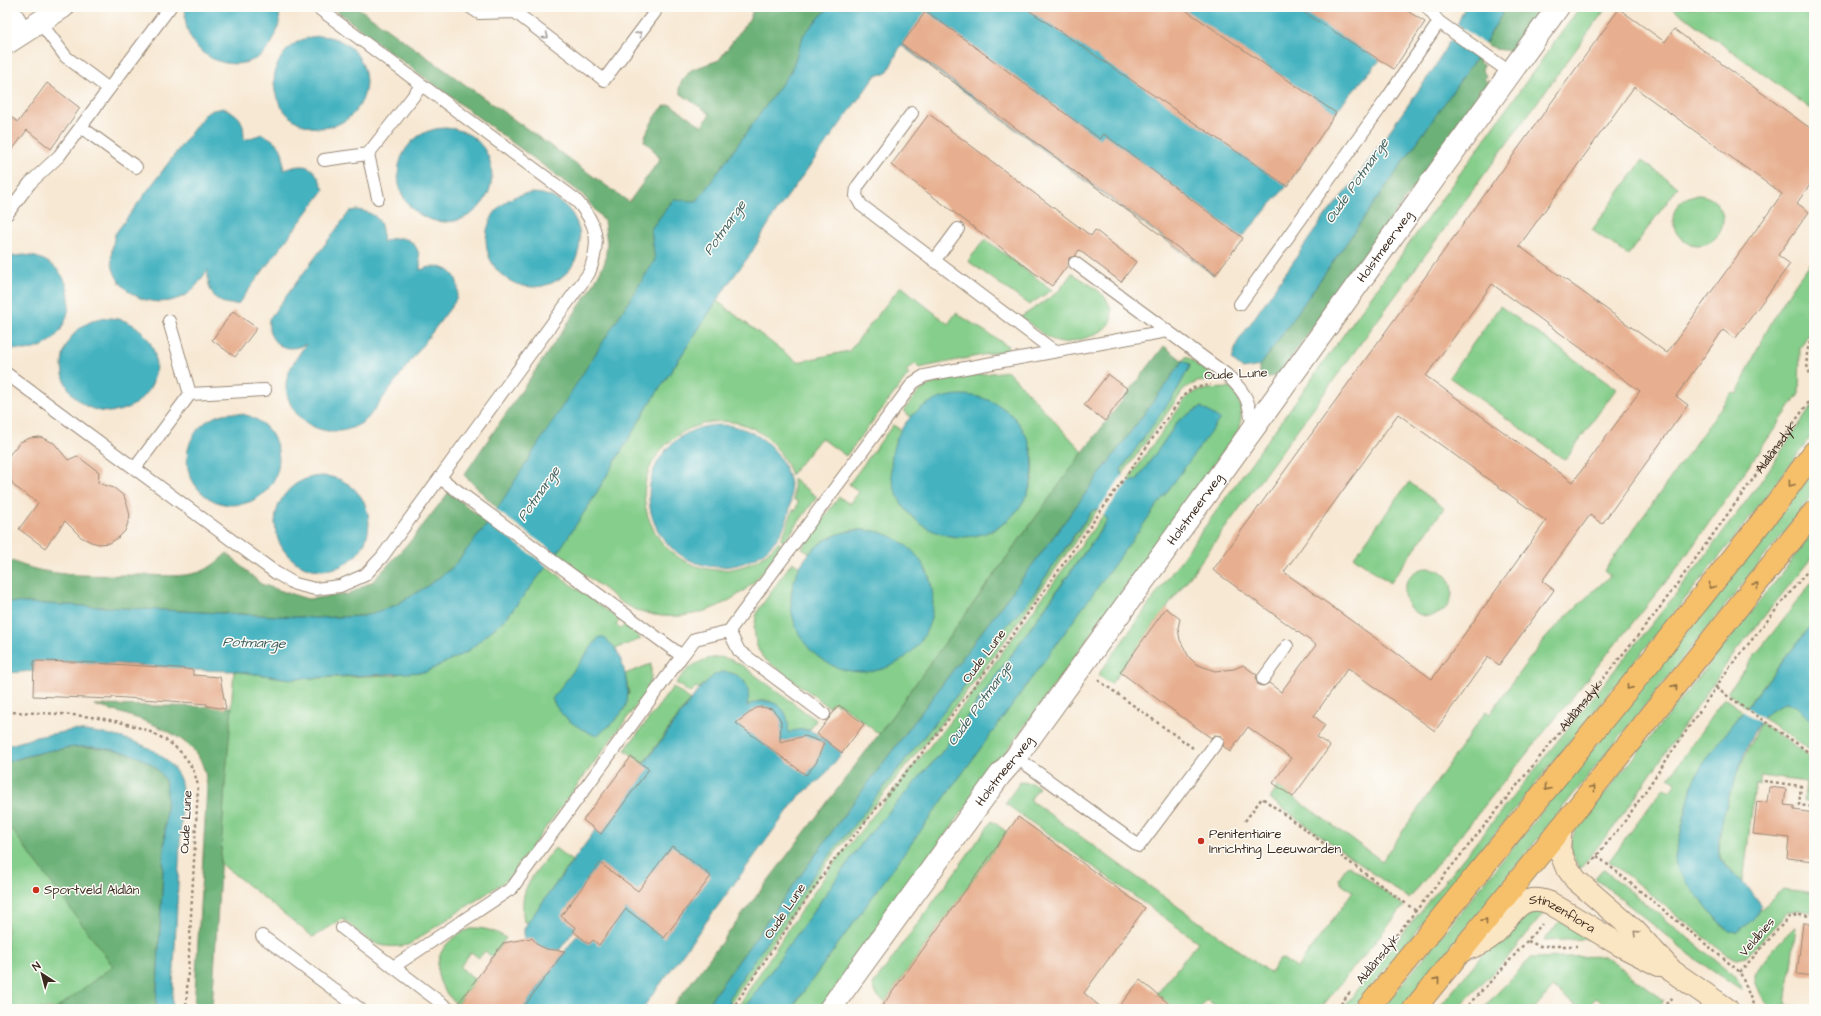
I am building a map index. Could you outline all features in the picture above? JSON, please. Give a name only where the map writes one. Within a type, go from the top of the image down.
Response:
[{"type":"main road","name":"Aldlânsdyk","points":[[1367,1009],[1775,506],[1814,452]]},
{"type":"main road","points":[[1414,1009],[1814,512]]},
{"type":"street","points":[[7,8],[23,33],[63,7]]},
{"type":"street","name":"Holstmeerweg","points":[[830,1009],[1000,775],[1016,757],[1558,7]]},
{"type":"street","name":"Stinzenflora","points":[[1561,828],[1558,849],[1566,866],[1576,880],[1634,930],[1672,971]]},
{"type":"street","name":"Stinzenflora","points":[[1460,951],[1489,939],[1514,910],[1522,904],[1531,900],[1541,900],[1550,903],[1620,945],[1672,971],[1727,1009]]},
{"type":"lane","points":[[7,214],[30,183],[59,156],[170,7]]},
{"type":"lane","points":[[7,374],[276,573],[294,584],[315,589],[340,586],[365,575],[382,557],[589,272],[596,254],[596,233],[587,212],[575,199],[317,7]]},
{"type":"lane","points":[[470,7],[479,14],[517,10],[604,80],[655,12],[649,7]]},
{"type":"lane","points":[[1427,7],[1439,22],[1511,73]]},
{"type":"lane","points":[[1240,304],[1388,97],[1439,22]]},
{"type":"lane","points":[[23,33],[66,57],[109,89]]},
{"type":"lane","points":[[324,160],[368,154],[422,85]]},
{"type":"lane","points":[[912,113],[857,187],[856,196],[861,205],[1054,351]]},
{"type":"lane","points":[[81,127],[136,167]]},
{"type":"lane","points":[[368,154],[378,198]]},
{"type":"lane","points":[[934,261],[958,229]]},
{"type":"lane","points":[[1076,263],[1236,383],[1246,396],[1253,430]]},
{"type":"lane","points":[[169,321],[190,394]]},
{"type":"lane","points":[[393,967],[512,888],[695,639],[729,631],[913,383],[924,376],[938,373],[1167,331]]},
{"type":"lane","points":[[190,394],[265,390]]},
{"type":"lane","points":[[135,468],[190,394]]},
{"type":"lane","points":[[440,478],[682,656]]},
{"type":"lane","points":[[729,631],[739,651],[824,714]]},
{"type":"lane","points":[[1263,679],[1287,646]]},
{"type":"lane","points":[[1016,757],[1139,846],[1217,742]]},
{"type":"lane","points":[[342,928],[449,1009]]},
{"type":"lane","points":[[262,936],[360,1009]]},
{"type":"path","points":[[1814,330],[1806,356],[1806,366],[1814,379]]},
{"type":"path","name":"Oude Lune","points":[[732,1009],[830,865],[963,701],[1188,391],[1199,386],[1236,383]]},
{"type":"path","name":"Aldlânsdyk","points":[[1377,960],[1656,613],[1814,395]]},
{"type":"path","points":[[1755,1009],[1740,972],[1597,856],[1624,821],[1729,668],[1814,563]]},
{"type":"path","points":[[1092,676],[1206,758]]},
{"type":"path","points":[[1716,688],[1814,757]]},
{"type":"path","name":"Oude Lune","points":[[7,712],[98,717],[120,721],[166,740],[180,751],[194,768],[198,787],[186,1009]]},
{"type":"path","points":[[1764,781],[1801,786],[1799,805],[1814,807]]},
{"type":"path","points":[[1245,821],[1262,798],[1416,911]]},
{"type":"path","name":"Veldbies","points":[[1740,972],[1789,917],[1799,915],[1814,916]]},
{"type":"path","points":[[1464,1009],[1528,941],[1539,946],[1584,946]]},
{"type":"path","name":"Aldlânsdyk","points":[[1337,1009],[1352,991]]},
{"type":"green space","points":[[332,7],[357,7],[629,202],[660,159],[652,148],[644,141],[646,133],[655,117],[662,108],[667,105],[671,105],[702,126],[710,114],[681,94],[679,89],[681,82],[691,70],[719,60],[750,18],[754,7],[829,7],[804,34],[791,71],[697,201],[673,200],[651,229],[655,260],[498,509],[464,475],[591,289],[605,262],[607,243],[604,221],[582,194],[375,41]]},
{"type":"green space","points":[[1506,7],[1544,7],[1511,51],[1495,49],[1485,44]]},
{"type":"green space","points":[[1580,7],[1607,7],[1111,684],[1098,675]]},
{"type":"green space","points":[[1671,7],[1814,7],[1814,111]]},
{"type":"green space","points":[[1476,58],[1482,65],[1484,65],[1482,69],[1486,76],[1484,79],[1489,83],[1278,376],[1260,378],[1260,366]]},
{"type":"green space","points":[[1642,161],[1678,187],[1628,255],[1592,230]]},
{"type":"green space","points":[[1693,195],[1703,195],[1716,202],[1723,215],[1723,225],[1716,238],[1703,245],[1693,245],[1684,241],[1677,234],[1673,225],[1673,215],[1677,206],[1684,199]]},
{"type":"green space","points":[[985,239],[1052,290],[1029,305],[968,261]]},
{"type":"green space","points":[[1814,259],[1814,325],[1800,348],[1799,394],[1681,563],[1409,899],[1270,799],[1278,786],[1382,861],[1486,711],[1490,714],[1544,640],[1576,607],[1610,576],[1604,571],[1732,392],[1737,394],[1753,358],[1780,307]]},
{"type":"green space","points":[[1072,273],[1102,294],[1108,302],[1111,310],[1111,318],[1109,324],[1099,333],[1062,343],[1052,340],[1021,317],[1057,293]]},
{"type":"green space","points":[[901,286],[948,324],[956,313],[1008,346],[1007,350],[919,368],[915,364],[906,371],[909,374],[846,456],[821,438],[791,475],[772,443],[746,426],[717,422],[689,429],[665,445],[649,470],[645,499],[655,532],[665,546],[684,561],[708,569],[718,570],[737,568],[756,561],[764,556],[778,542],[782,545],[758,578],[741,593],[711,609],[694,614],[661,616],[644,613],[621,602],[556,554],[591,502],[647,408],[717,301],[797,362],[849,351]]},
{"type":"green space","points":[[1500,306],[1616,389],[1565,460],[1449,377]]},
{"type":"green space","points":[[1164,346],[1183,361],[1063,524],[847,811],[704,1009],[671,1009],[879,734],[1083,452]]},
{"type":"green space","points":[[1186,356],[1219,380],[1197,382],[1185,388],[1122,475],[1121,470],[1176,392],[1189,368],[1190,364],[1183,361]]},
{"type":"green space","points":[[1008,371],[1083,452],[879,734],[839,703],[838,705],[833,702],[829,707],[763,658],[756,644],[754,628],[757,612],[792,562],[800,567],[793,586],[791,600],[932,585],[927,571],[917,556],[880,532],[851,530],[823,541],[809,553],[802,548],[839,497],[850,504],[859,492],[849,484],[893,425],[901,430],[895,443],[990,532],[1008,519],[1021,505],[1030,489],[1033,472],[1032,454],[1026,437],[1016,421],[1000,406],[920,409],[911,417],[903,411],[913,398],[926,387],[954,378]]},
{"type":"green space","points":[[1230,388],[1239,401],[1241,416],[1240,428],[820,1009],[791,1009],[1219,419],[1201,407],[1179,420],[1137,480],[1131,482],[1128,480],[1187,397],[1202,390]]},
{"type":"green space","points":[[1814,403],[1814,432],[1732,541],[1353,1009],[1342,1009],[1684,584],[1759,484]]},
{"type":"green space","points":[[1814,470],[1814,492],[1786,530],[1401,1009],[1382,1009],[1764,537]]},
{"type":"green space","points":[[793,479],[817,497],[784,542],[780,539],[785,531],[793,510],[796,510],[798,501],[794,500]]},
{"type":"green space","points":[[1409,482],[1444,508],[1390,583],[1354,557]]},
{"type":"green space","points":[[449,492],[488,523],[453,567],[426,587],[396,605],[364,616],[316,618],[7,602],[7,564],[10,560],[41,570],[73,575],[178,576],[200,572],[215,564],[227,553],[261,584],[308,599],[349,594],[373,581],[413,538]]},
{"type":"green space","points":[[1098,509],[1001,646],[960,700],[827,863],[730,1004],[729,999],[736,987],[809,881],[969,680],[994,640],[1028,602],[1093,510]]},
{"type":"green space","points":[[1104,514],[1108,519],[941,753],[864,840],[748,1003],[738,1007],[785,934],[832,866],[965,703]]},
{"type":"green space","points":[[1814,530],[1814,555],[1732,656],[1622,816],[1580,869],[1571,847],[1571,842],[1575,831],[1780,576]]},
{"type":"green space","points":[[546,566],[620,620],[616,625],[621,628],[625,624],[641,639],[615,649],[604,637],[629,694],[625,674],[651,664],[651,678],[647,691],[507,880],[408,945],[388,946],[379,945],[365,938],[343,919],[313,937],[220,863],[234,671],[291,679],[395,675],[467,652],[507,617]]},
{"type":"green space","points":[[1423,568],[1433,568],[1445,575],[1452,587],[1452,597],[1445,609],[1433,616],[1423,616],[1415,612],[1408,605],[1404,597],[1404,587],[1408,579],[1415,572]]},
{"type":"green space","points":[[1814,580],[1814,622],[1746,707],[1728,693],[1742,672]]},
{"type":"green space","points":[[720,657],[732,660],[743,666],[816,720],[810,730],[803,729],[787,733],[770,701],[758,701],[747,706],[703,684],[699,689],[696,687],[690,693],[676,683],[685,672],[695,664]]},
{"type":"green space","points":[[673,687],[690,700],[643,764],[625,750]]},
{"type":"green space","points":[[1724,698],[1743,711],[1699,770],[1693,782],[1675,857],[1709,910],[1723,927],[1746,926],[1759,910],[1783,889],[1814,893],[1814,912],[1795,910],[1787,913],[1746,957],[1737,959],[1728,956],[1609,861],[1664,787],[1670,791],[1676,783],[1669,778]]},
{"type":"green space","points":[[1786,703],[1796,706],[1814,724],[1814,753],[1763,718],[1774,709]]},
{"type":"green space","points":[[94,705],[232,707],[225,784],[212,1009],[194,1009],[207,787],[204,769],[198,756],[187,744],[174,735],[158,726]]},
{"type":"green space","points":[[1761,723],[1805,753],[1814,762],[1814,802],[1804,801],[1806,782],[1761,776],[1759,785],[1755,785],[1743,882],[1725,864],[1719,853],[1721,823],[1736,775]]},
{"type":"green space","points":[[76,747],[99,748],[125,752],[137,756],[158,769],[165,781],[167,790],[156,1009],[56,1009],[113,966],[7,823],[7,762],[47,751]]},
{"type":"green space","points":[[1020,782],[1032,783],[1039,787],[1030,800],[1270,973],[1279,960],[1283,959],[1297,968],[1353,892],[1340,882],[1339,878],[1348,865],[1404,906],[1320,1009],[1214,1009],[1216,1006],[1207,1000],[1199,1009],[1175,1009],[1157,994],[1198,942],[1006,804]]},
{"type":"green space","name":"Sportveld Aldlân","points":[[7,811],[122,968],[67,1009],[7,1009]]},
{"type":"green space","points":[[992,821],[1007,832],[885,1002],[877,996],[873,985]]},
{"type":"green space","points":[[555,848],[572,861],[528,922],[524,922],[523,899],[529,881]]},
{"type":"green space","points":[[1603,869],[1735,976],[1742,991],[1698,961],[1595,878]]},
{"type":"green space","points":[[1533,908],[1545,912],[1507,958],[1457,1009],[1438,1009],[1502,930]]},
{"type":"green space","points":[[1561,919],[1589,938],[1544,941]]},
{"type":"green space","points":[[1796,927],[1786,1005],[1814,1009],[1784,1010],[1773,1008],[1767,1004],[1762,997],[1756,983],[1755,976],[1761,965],[1773,950],[1786,935]]},
{"type":"green space","points":[[473,928],[490,930],[506,938],[492,957],[485,951],[479,958],[471,952],[460,967],[475,980],[457,1004],[447,994],[441,983],[438,972],[438,961],[442,950],[450,941]]},
{"type":"green space","points":[[1604,956],[1664,1000],[1657,1009],[1610,1009],[1596,998],[1586,1009],[1580,1009],[1553,987],[1535,1009],[1482,1009],[1531,958]]},
{"type":"water","points":[[186,7],[278,7],[279,24],[276,34],[266,50],[253,60],[237,64],[220,62],[206,55],[194,43],[187,27]]},
{"type":"water","name":"Potmarge","points":[[829,7],[1402,7],[1410,12],[1380,60],[1336,111],[1286,187],[1243,236],[1214,275],[901,45],[888,71],[885,74],[876,75],[774,215],[750,255],[728,284],[647,408],[591,502],[558,552],[507,617],[467,652],[426,672],[291,679],[235,671],[193,670],[120,664],[34,661],[34,671],[7,673],[7,602],[316,618],[364,616],[396,605],[426,587],[453,567],[488,523],[655,260],[651,229],[673,200],[697,201],[791,71],[804,34]]},
{"type":"water","name":"Oude Potmarge","points":[[1465,7],[1506,7],[1476,58],[1260,366],[1243,369],[1232,360],[1237,343],[1322,220],[1351,185],[1435,67],[1452,36]]},
{"type":"water","points":[[320,36],[329,37],[346,44],[358,56],[365,73],[365,91],[358,108],[346,120],[329,127],[320,128],[311,127],[294,120],[282,108],[275,91],[274,82],[275,73],[282,56],[294,44],[311,37]]},
{"type":"water","points":[[223,108],[238,116],[242,123],[244,140],[262,134],[268,137],[278,144],[280,148],[283,158],[283,170],[299,166],[309,168],[317,175],[324,190],[238,304],[223,302],[214,296],[209,284],[208,270],[190,293],[175,300],[163,302],[141,298],[131,293],[123,286],[116,276],[111,257],[115,234],[205,114],[213,110]]},
{"type":"water","points":[[445,128],[463,131],[478,142],[489,157],[492,175],[489,193],[478,208],[463,219],[445,222],[427,219],[412,208],[401,193],[398,175],[401,157],[412,142],[427,131]]},
{"type":"water","points":[[533,193],[551,197],[566,207],[576,222],[580,240],[576,258],[566,273],[551,283],[533,287],[515,283],[500,273],[490,258],[486,240],[490,222],[500,207],[515,197]]},
{"type":"water","points":[[357,210],[370,213],[375,216],[381,224],[382,242],[399,238],[406,239],[411,242],[415,246],[418,253],[420,270],[432,267],[446,269],[455,277],[458,289],[454,303],[368,418],[356,426],[343,430],[330,431],[306,423],[297,414],[290,402],[286,382],[293,364],[306,344],[291,348],[279,345],[271,335],[269,319],[350,211]]},
{"type":"water","points":[[24,255],[47,262],[62,275],[68,293],[68,312],[61,329],[48,343],[30,350],[7,347],[7,257]]},
{"type":"water","points":[[109,318],[127,322],[142,332],[152,347],[156,365],[152,383],[142,398],[127,408],[109,412],[91,408],[76,398],[66,383],[62,365],[66,347],[76,332],[91,322]]},
{"type":"water","name":"Oude Potmarge","points":[[1183,361],[1190,364],[1176,392],[1121,470],[1122,475],[1131,482],[1137,480],[1179,420],[1201,407],[1220,419],[791,1009],[704,1009],[847,811],[1063,524]],"holes":[[[1098,509],[1108,520],[941,753],[864,840],[748,1003],[738,1007],[730,1004],[729,999],[736,987],[809,881],[969,680],[994,640],[1028,602],[1093,510]]]},
{"type":"water","points":[[955,395],[969,395],[996,403],[1017,421],[1028,439],[1032,452],[1032,480],[1025,500],[1007,521],[996,529],[983,534],[969,537],[955,537],[928,529],[907,511],[899,500],[894,487],[891,473],[891,459],[899,432],[917,411],[928,403],[941,398]]},
{"type":"water","points":[[233,413],[251,417],[265,427],[275,441],[279,459],[275,477],[265,491],[251,501],[233,505],[215,501],[201,491],[191,477],[187,459],[191,441],[201,427],[215,417]]},
{"type":"water","points":[[713,425],[727,425],[741,428],[753,433],[765,441],[775,451],[786,469],[790,482],[790,510],[786,523],[775,541],[765,551],[753,559],[741,564],[727,567],[713,567],[699,564],[687,559],[675,551],[665,541],[657,529],[652,517],[649,503],[649,489],[652,475],[657,463],[665,451],[675,441],[687,433],[699,428]]},
{"type":"water","points":[[322,476],[340,479],[355,490],[366,505],[369,523],[366,541],[355,556],[340,567],[322,570],[304,567],[289,556],[278,541],[275,523],[278,505],[289,490],[304,479]]},
{"type":"water","points":[[855,530],[869,530],[883,533],[895,538],[907,546],[917,556],[928,574],[932,587],[932,615],[928,628],[917,646],[907,656],[895,664],[883,669],[869,672],[855,672],[841,669],[829,664],[817,656],[807,646],[799,634],[794,622],[791,608],[791,594],[794,580],[799,568],[807,556],[817,546],[829,538],[841,533]]},
{"type":"water","points":[[1814,622],[1814,724],[1796,706],[1786,703],[1774,709],[1765,716],[1748,745],[1727,804],[1719,840],[1719,853],[1725,865],[1751,891],[1760,905],[1757,914],[1747,924],[1736,932],[1729,931],[1718,921],[1676,869],[1675,857],[1693,782],[1699,770],[1723,737]]},
{"type":"water","points":[[599,637],[604,637],[618,653],[628,692],[626,705],[621,714],[596,736],[570,722],[560,712],[552,699]]},
{"type":"water","points":[[721,672],[735,674],[744,681],[748,692],[747,706],[756,702],[764,701],[778,705],[787,716],[788,733],[796,730],[810,731],[823,738],[842,753],[822,778],[798,797],[642,1009],[522,1009],[580,931],[576,928],[558,952],[551,955],[524,943],[524,929],[528,922],[699,689],[714,675]]},
{"type":"water","points":[[74,730],[88,731],[117,737],[146,747],[159,754],[170,763],[180,778],[182,802],[172,1009],[156,1009],[167,791],[165,780],[158,770],[149,763],[125,752],[111,749],[86,747],[67,748],[7,762],[7,746],[36,737]]},
{"type":"pier","points":[[1455,23],[1487,45],[1478,59],[1448,38]]},
{"type":"pier","points":[[1124,473],[1130,479],[1103,516],[1097,511]]},
{"type":"pier","points":[[495,509],[558,555],[548,567],[487,522]]},
{"type":"pier","points":[[1745,706],[1765,720],[1762,724],[1741,710]]},
{"type":"building","points":[[1024,7],[1181,7],[1336,113],[1287,186]]},
{"type":"building","points":[[1295,7],[1401,7],[1425,22],[1394,69]]},
{"type":"building","points":[[1619,9],[1665,42],[1674,29],[1814,131],[1814,179],[1797,203],[1809,212],[1778,255],[1790,264],[1735,339],[1723,330],[1676,396],[1688,405],[1602,524],[1590,515],[1542,581],[1554,590],[1499,665],[1488,657],[1435,731],[1348,668],[1314,716],[1325,725],[1317,737],[1330,746],[1293,797],[1273,783],[1291,758],[1248,727],[1230,752],[1223,746],[1224,739],[1221,736],[1214,735],[1211,738],[1120,672],[1166,608],[1180,619],[1178,628],[1180,640],[1189,657],[1196,664],[1215,671],[1234,669],[1243,665],[1257,675],[1256,679],[1258,685],[1263,686],[1269,683],[1281,692],[1316,645],[1213,570]],"holes":[[[1634,87],[1782,194],[1667,353],[1519,246]],[[1492,284],[1640,391],[1573,482],[1426,376]],[[1398,414],[1546,521],[1432,679],[1284,572]]]},
{"type":"building","points":[[926,11],[1100,139],[1104,134],[1243,238],[1215,275],[902,44]]},
{"type":"building","points":[[47,83],[80,108],[51,149],[27,130],[7,157],[7,114],[18,122]]},
{"type":"building","points":[[929,114],[1091,236],[1095,230],[1136,262],[1121,282],[1079,250],[1075,256],[1069,258],[1068,265],[1052,286],[891,165]]},
{"type":"building","points":[[233,311],[257,328],[235,357],[212,340]]},
{"type":"building","points":[[1108,374],[1128,389],[1105,421],[1084,405]]},
{"type":"building","points":[[40,437],[54,443],[68,460],[77,456],[99,472],[98,483],[114,488],[124,496],[130,517],[125,531],[119,537],[110,543],[99,544],[91,542],[81,537],[65,521],[45,548],[19,529],[38,503],[14,486],[8,475],[7,462],[10,454],[20,442],[30,438]]},
{"type":"building","points":[[34,661],[78,662],[193,670],[193,675],[220,677],[226,709],[207,706],[207,704],[112,697],[112,699],[33,696]]},
{"type":"building","points":[[839,705],[864,724],[842,753],[817,734]]},
{"type":"building","points":[[761,707],[772,709],[779,717],[781,722],[780,742],[805,736],[824,743],[816,763],[806,775],[736,723],[756,708]]},
{"type":"building","points":[[631,757],[649,769],[601,834],[583,820]]},
{"type":"building","points":[[1769,787],[1786,789],[1784,805],[1794,806],[1794,810],[1814,813],[1814,861],[1787,858],[1789,838],[1753,834],[1757,801],[1767,803]]},
{"type":"building","points":[[1018,817],[1145,908],[1084,993],[1103,1009],[880,1009]]},
{"type":"building","points":[[672,846],[711,876],[664,938],[626,909],[599,945],[593,940],[589,944],[573,931],[576,928],[561,916],[600,863],[638,891]]},
{"type":"building","points":[[1803,923],[1814,923],[1814,976],[1797,974]]},
{"type":"building","points":[[532,938],[538,945],[547,949],[565,951],[522,1009],[456,1009],[456,1006],[503,943]]},
{"type":"building","points":[[1140,980],[1157,994],[1175,1009],[1117,1009]]},
{"type":"place","name":"Penitentiaire Inrichting Leeuwarden","points":[[1201,841]]},
{"type":"place","name":"Sportveld Aldlân","points":[[36,890]]}]
